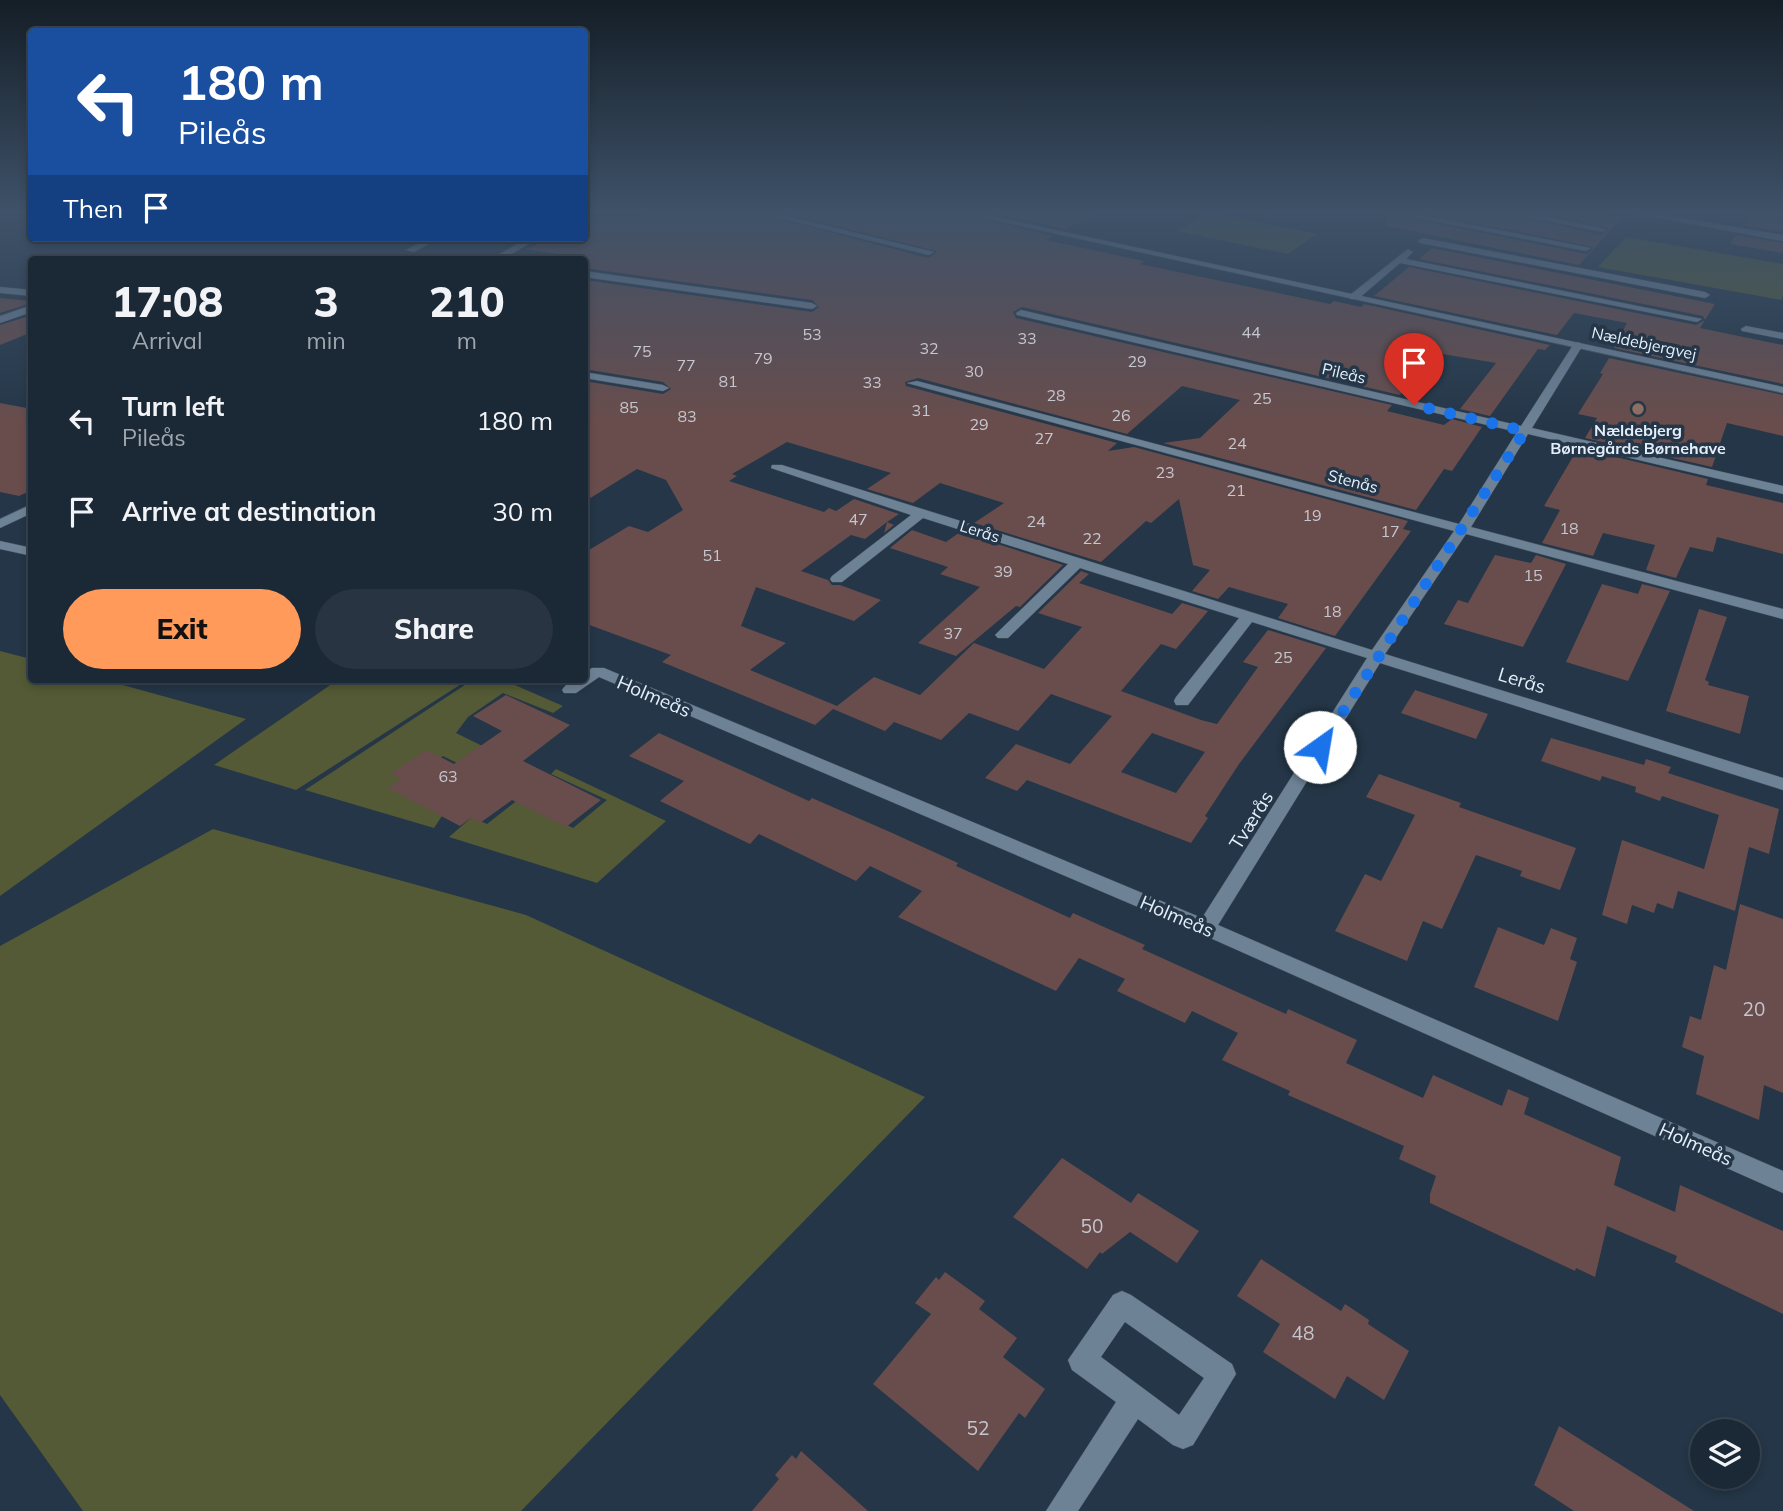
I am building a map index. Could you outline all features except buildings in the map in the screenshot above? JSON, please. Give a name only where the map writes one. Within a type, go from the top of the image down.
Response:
[{"type":"street","points":[[652,284],[812,306]]},
{"type":"street","name":"Nældebjergvej","points":[[1292,284],[1783,390]]},
{"type":"street","points":[[1354,297],[1370,284]]},
{"type":"street","points":[[1517,284],[1696,319]]},
{"type":"street","points":[[1645,284],[1705,295]]},
{"type":"street","points":[[0,290],[28,292]]},
{"type":"street","points":[[0,320],[28,310]]},
{"type":"street","name":"Pileås","points":[[1021,313],[1783,489]]},
{"type":"street","points":[[1746,329],[1783,336]]},
{"type":"street","name":"Tværås","points":[[1206,928],[1376,656],[1463,528],[1578,345]]},
{"type":"street","points":[[588,376],[663,388]]},
{"type":"street","name":"Stenås","points":[[914,383],[1783,614]]},
{"type":"street","name":"Lerås","points":[[777,468],[1783,784]]},
{"type":"street","points":[[0,524],[28,510]]},
{"type":"street","points":[[837,579],[922,513]]},
{"type":"street","points":[[0,545],[28,551]]},
{"type":"street","points":[[1003,635],[1078,562]]},
{"type":"street","points":[[1182,701],[1249,616]]},
{"type":"street","name":"Holmeås","points":[[588,677],[597,671],[1206,928],[1783,1182]]},
{"type":"street","name":"Holmeås","points":[[570,690],[580,683]]},
{"type":"street","points":[[1122,1304],[1222,1374],[1184,1435],[1135,1399],[1082,1360],[1122,1304]]},
{"type":"street","points":[[1060,1511],[1135,1399]]},
{"type":"green space","points":[[1690,284],[1783,284],[1781,300]]},
{"type":"green space","points":[[0,651],[28,658],[28,683],[116,683],[246,719],[0,896]]},
{"type":"green space","points":[[333,683],[463,683],[296,790],[214,765]]},
{"type":"green space","points":[[468,683],[510,683],[563,706],[553,713],[503,693],[468,717],[456,733],[517,763],[491,780],[443,756],[397,787],[444,813],[434,828],[305,790]]},
{"type":"green space","points":[[556,769],[666,821],[597,883],[449,837],[472,817],[487,824],[519,799],[573,828],[607,800],[551,774]]},
{"type":"green space","points":[[213,829],[526,915],[925,1097],[521,1511],[83,1511],[0,1395],[0,946]]},
{"type":"place","name":"Nældebjerg Børnegårds Børnehave","points":[[1638,409]]},
{"type":"route","points":[[1320,747],[1376,656],[1525,431],[1414,405]]}]
